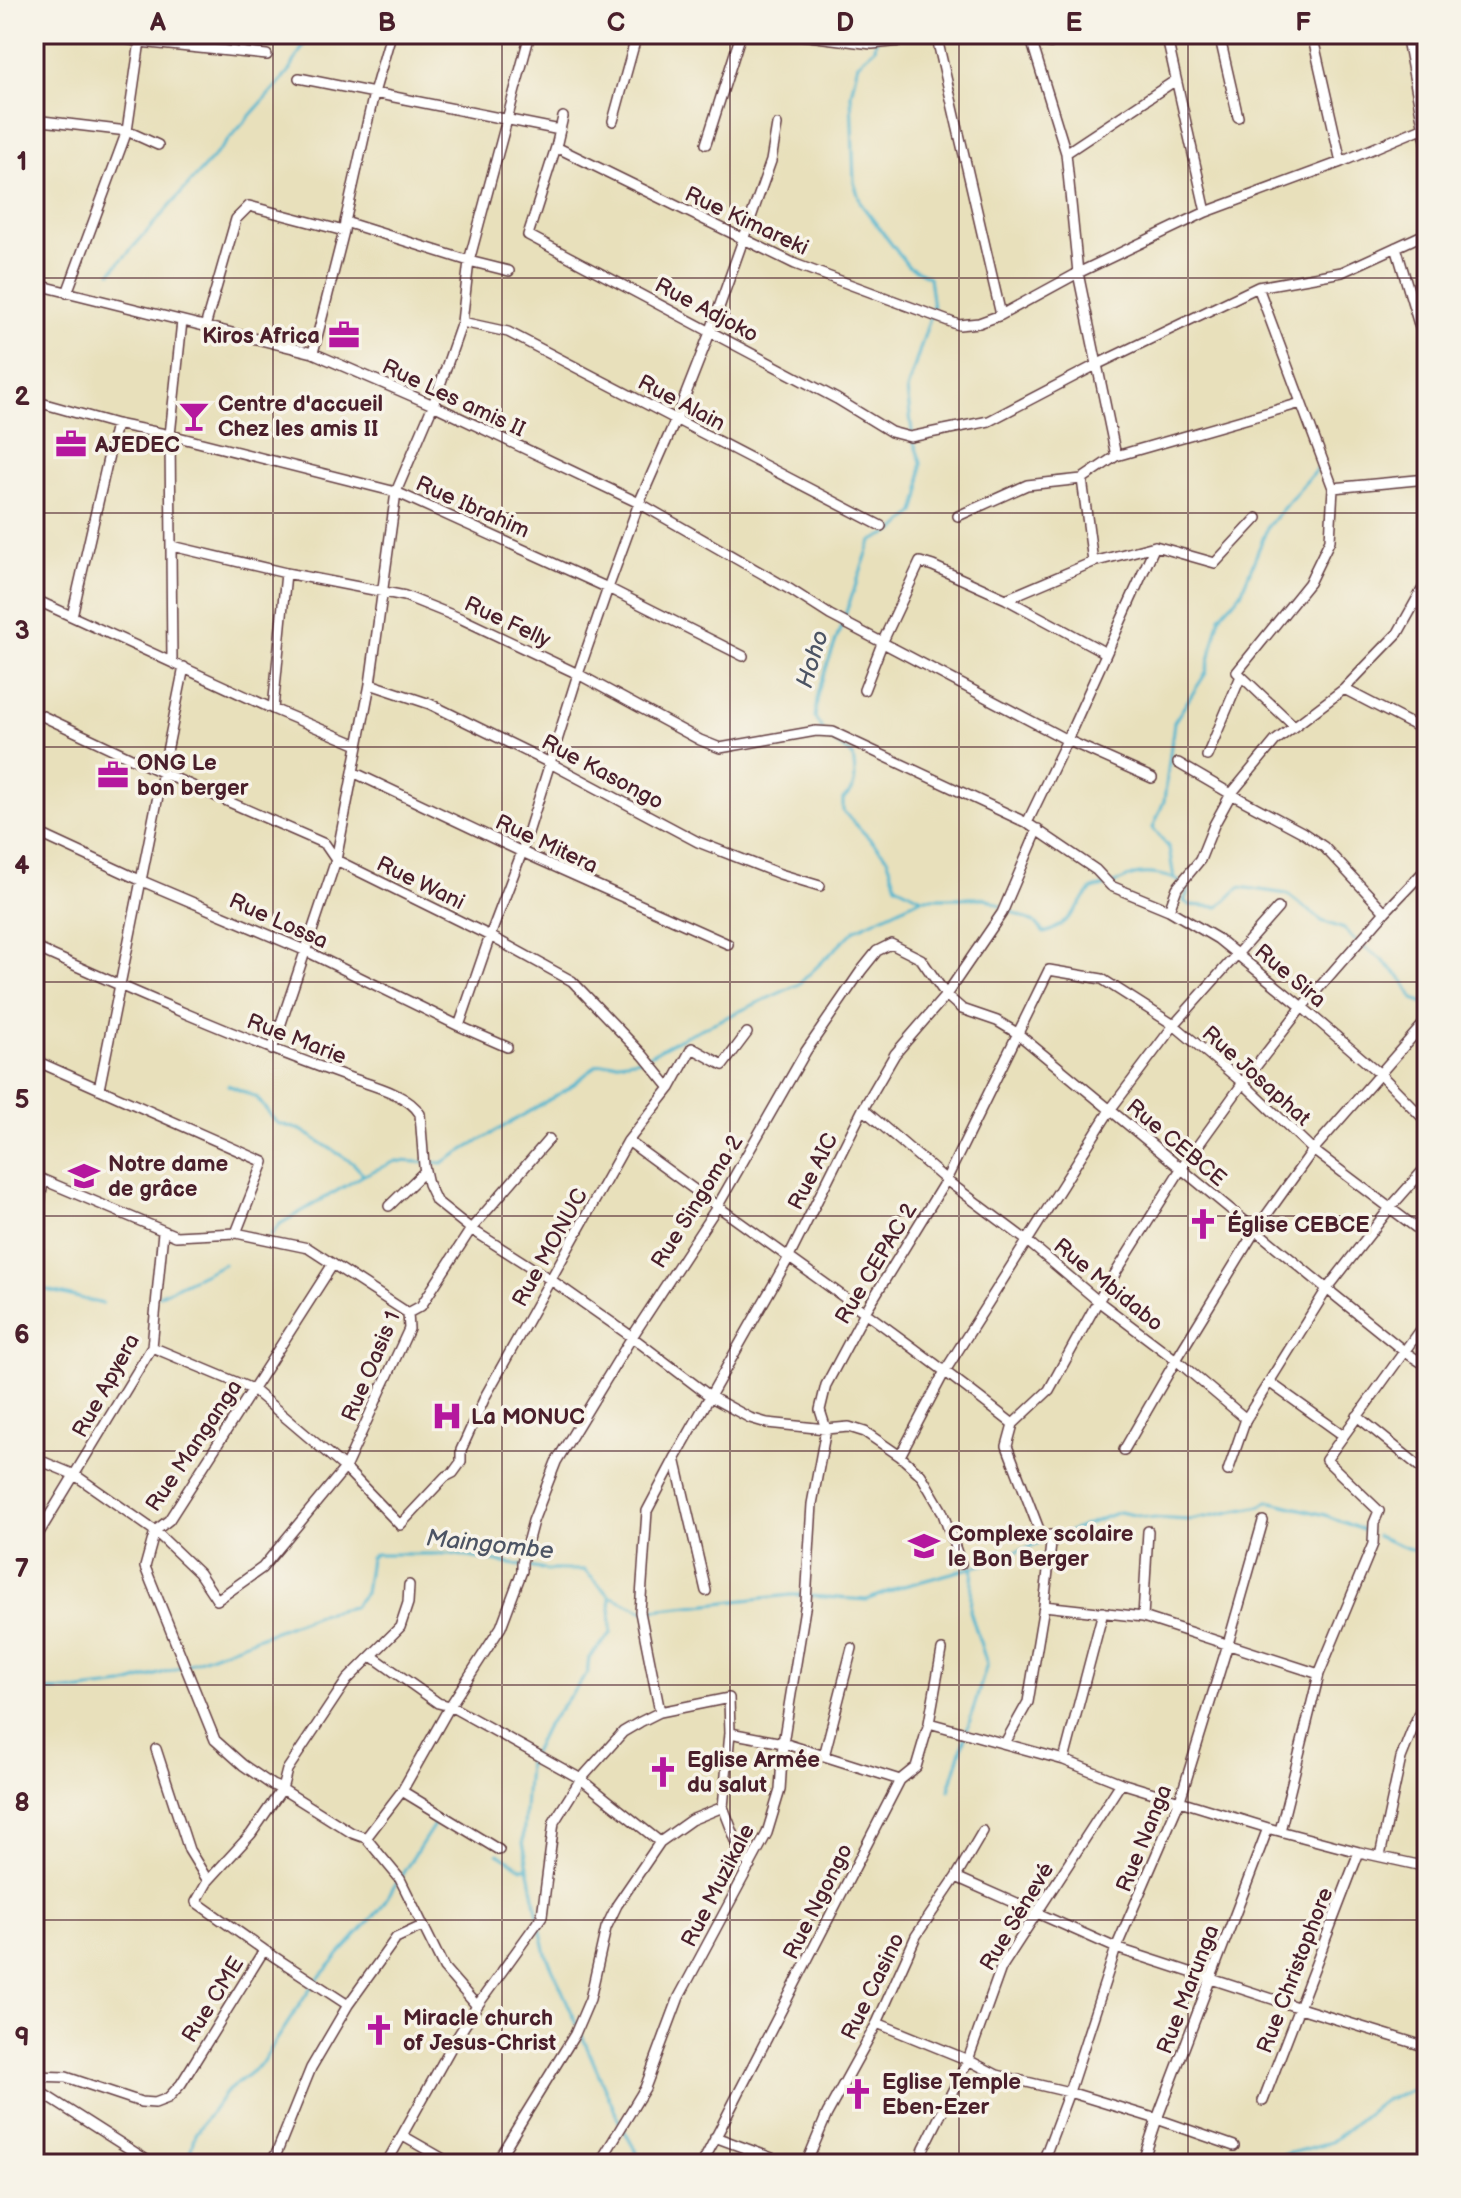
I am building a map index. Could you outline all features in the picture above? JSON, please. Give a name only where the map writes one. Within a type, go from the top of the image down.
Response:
[{"type":"street","points":[[104,34],[267,55]]},
{"type":"street","points":[[272,1050],[336,860],[370,684],[396,492],[433,405],[462,322],[469,261],[530,34]]},
{"type":"street","points":[[613,121],[637,34]]},
{"type":"street","points":[[706,144],[741,34]]},
{"type":"street","points":[[793,34],[876,44],[936,35],[970,34]]},
{"type":"street","points":[[1026,35],[1050,43],[1065,34]]},
{"type":"street","points":[[1178,34],[1166,35],[1206,212]]},
{"type":"street","points":[[1219,34],[1238,117]]},
{"type":"street","points":[[1312,34],[1341,162]]},
{"type":"street","points":[[1406,34],[1427,146]]},
{"type":"street","points":[[936,35],[1001,315]]},
{"type":"street","points":[[1026,35],[1066,153],[1078,273],[1116,456]]},
{"type":"street","points":[[313,353],[374,93],[391,36]]},
{"type":"street","points":[[67,293],[127,131],[140,38]]},
{"type":"street","points":[[299,78],[560,130]]},
{"type":"street","points":[[1066,153],[1176,80]]},
{"type":"street","points":[[556,147],[563,117]]},
{"type":"street","points":[[34,120],[127,131],[158,145]]},
{"type":"street","points":[[459,1026],[522,852],[608,588],[639,503],[711,330],[771,161],[777,125]]},
{"type":"street","name":"Rue Kimareki","points":[[556,147],[795,264],[959,325],[979,323],[1001,315],[1078,273],[1206,212],[1425,127]]},
{"type":"street","name":"Rue Adjoko","points":[[556,147],[528,235],[711,330],[891,432],[915,437],[989,421],[1098,364]]},
{"type":"street","points":[[205,327],[236,219],[249,206],[344,227],[509,271]]},
{"type":"street","points":[[1098,364],[1258,287],[1342,272],[1427,233]]},
{"type":"street","points":[[1396,247],[1420,328],[1427,325]]},
{"type":"street","name":"Rue Les amis II","points":[[34,284],[313,353],[433,405],[639,503],[830,615],[1067,740],[1152,778]]},
{"type":"street","points":[[1258,287],[1333,488],[1330,540],[1309,583],[1237,672],[1294,726]]},
{"type":"street","points":[[172,661],[170,435],[182,321]]},
{"type":"street","name":"Rue Alain","points":[[462,322],[508,332],[881,526]]},
{"type":"street","name":"Rue Ibrahim","points":[[34,401],[396,492],[608,588],[743,656]]},
{"type":"street","points":[[958,516],[1027,485],[1082,479],[1116,456],[1301,403]]},
{"type":"street","points":[[72,616],[116,424]]},
{"type":"street","points":[[1082,479],[1093,562]]},
{"type":"street","points":[[1333,488],[1427,479]]},
{"type":"street","points":[[1006,599],[1093,562],[1155,546],[1215,563],[1257,518]]},
{"type":"street","name":"Rue Felly","points":[[172,546],[286,573],[405,596],[462,619],[578,674],[720,748],[816,731],[833,732]]},
{"type":"street","points":[[1027,823],[1155,546]]},
{"type":"street","points":[[864,690],[920,562],[1006,599],[1106,653]]},
{"type":"street","points":[[273,709],[286,573]]},
{"type":"street","points":[[1169,910],[1177,888],[1200,860],[1231,794],[1275,741],[1344,689],[1398,633],[1427,581]]},
{"type":"street","points":[[34,599],[358,745]]},
{"type":"street","points":[[99,1089],[184,667]]},
{"type":"street","points":[[1207,756],[1241,676]]},
{"type":"street","name":"Rue Kasongo","points":[[370,684],[430,704],[550,763],[698,842],[820,886]]},
{"type":"street","points":[[1344,689],[1427,732]]},
{"type":"street","name":"Rue Wani","points":[[34,712],[325,844],[336,860],[490,936],[572,981],[670,1088]]},
{"type":"street","name":"Rue Sira","points":[[833,732],[1038,829],[1096,870],[1109,883],[1169,910],[1237,953],[1380,1074],[1427,1122]]},
{"type":"street","points":[[1178,763],[1324,847],[1385,912]]},
{"type":"street","name":"Rue Mitera","points":[[353,772],[728,944]]},
{"type":"street","name":"Rue AIC","points":[[660,1712],[640,1610],[647,1511],[788,1259],[863,1109],[895,1054],[946,995],[1002,913],[1038,829]]},
{"type":"street","name":"Rue Lossa","points":[[34,831],[304,950],[507,1047]]},
{"type":"street","points":[[1005,1743],[1028,1702],[1044,1606],[1047,1537],[1007,1446],[1013,1424],[1049,1390],[1098,1301],[1181,1169],[1243,1083],[1302,1007],[1427,868]]},
{"type":"street","points":[[900,1456],[945,1371],[1110,1110],[1174,1025],[1278,908]]},
{"type":"street","name":"Rue Singoma 2","points":[[450,1706],[501,1627],[522,1566],[533,1521],[556,1462],[632,1337],[717,1207],[806,1051],[861,971],[877,951],[891,944],[921,959],[946,995]]},
{"type":"street","name":"Rue Marie","points":[[34,947],[272,1050],[394,1094],[416,1107],[420,1114],[424,1164]]},
{"type":"street","name":"Rue Josaphat","points":[[1049,970],[1102,979],[1174,1025],[1243,1083],[1313,1150],[1427,1236]]},
{"type":"street","name":"Rue CEPAC 2","points":[[806,1598],[812,1504],[826,1429],[820,1410],[826,1385],[865,1312],[946,1180],[1049,970]]},
{"type":"street","name":"Rue CEBCE","points":[[946,995],[962,1009],[997,1021],[1017,1033],[1255,1231],[1405,1352],[1427,1366]]},
{"type":"street","points":[[1124,1450],[1255,1231],[1313,1150],[1427,1020]]},
{"type":"street","name":"Rue MONUC","points":[[345,1468],[400,1525],[445,1477],[453,1473],[461,1462],[461,1450],[486,1395],[628,1141],[670,1088],[692,1048],[723,1065],[747,1033]]},
{"type":"street","points":[[34,1060],[264,1162],[236,1233]]},
{"type":"street","name":"Rue Mbidabo","points":[[863,1109],[946,1180],[1026,1240],[1246,1419]]},
{"type":"street","name":"Rue Oasis 1","points":[[155,1531],[199,1573],[217,1600],[262,1568],[345,1468],[409,1329],[408,1313],[421,1306],[471,1229],[549,1139]]},
{"type":"street","points":[[628,1141],[865,1312],[1013,1424]]},
{"type":"street","points":[[389,1206],[424,1164]]},
{"type":"street","points":[[424,1164],[436,1201],[471,1229],[632,1337],[711,1397],[750,1418],[767,1423],[826,1429],[849,1427],[865,1432],[900,1456],[921,1475],[942,1511],[961,1564]]},
{"type":"street","points":[[1228,1471],[1246,1419],[1327,1289],[1427,1166]]},
{"type":"street","points":[[34,1249],[39,1178],[176,1236],[236,1233],[308,1248],[408,1313]]},
{"type":"street","name":"Rue Apyera","points":[[34,1541],[152,1347],[163,1232]]},
{"type":"street","name":"Rue Manganga","points":[[282,1789],[243,1765],[215,1740],[145,1567],[155,1531],[169,1520],[333,1264]]},
{"type":"street","points":[[1280,1831],[1319,1674],[1373,1544],[1374,1523],[1379,1511],[1326,1460],[1427,1320]]},
{"type":"street","points":[[152,1347],[252,1389],[345,1468]]},
{"type":"street","points":[[1269,1382],[1343,1435]]},
{"type":"street","points":[[1357,1416],[1425,1471]]},
{"type":"street","points":[[34,1458],[75,1475],[155,1531]]},
{"type":"street","points":[[675,1458],[706,1591]]},
{"type":"street","name":"Rue Nanga","points":[[1042,2164],[1116,1948],[1180,1800],[1263,1521]]},
{"type":"street","points":[[1143,1617],[1148,1531]]},
{"type":"street","points":[[156,1749],[189,1850],[208,1881],[251,1834],[282,1789],[287,1770],[347,1680],[400,1627],[408,1603],[409,1585]]},
{"type":"street","name":"Rue Muzikale","points":[[599,2164],[645,2088],[679,1997],[767,1833],[780,1790],[783,1743],[806,1598]]},
{"type":"street","points":[[1044,1606],[1143,1617],[1319,1674]]},
{"type":"street","points":[[1064,1760],[1103,1612]]},
{"type":"street","points":[[824,1756],[852,1648]]},
{"type":"street","name":"Rue Ngongo","points":[[702,2164],[900,1780],[916,1767],[929,1723],[942,1650]]},
{"type":"street","points":[[372,1656],[438,1703],[450,1706],[581,1779],[660,1842]]},
{"type":"street","points":[[1380,1856],[1401,1758],[1427,1693]]},
{"type":"street","points":[[386,2164],[453,2044],[542,1916],[554,1822],[581,1779],[623,1732],[660,1712],[729,1698],[730,1733],[723,1807],[742,1856],[750,1866]]},
{"type":"street","points":[[366,1838],[402,1791],[450,1706]]},
{"type":"street","points":[[929,1723],[1064,1760],[1121,1783],[1268,1828],[1427,1867]]},
{"type":"street","points":[[730,1733],[783,1743],[900,1780]]},
{"type":"street","name":"Rue Sénevé","points":[[920,2164],[924,2148],[968,2060],[1001,1968],[1121,1783]]},
{"type":"street","points":[[282,1789],[352,1833],[366,1838],[399,1877],[444,1968],[477,2006]]},
{"type":"street","points":[[402,1791],[499,1850]]},
{"type":"street","points":[[495,2164],[581,2023],[590,1999],[606,1928],[617,1905],[660,1842],[691,1820],[723,1807]]},
{"type":"street","name":"Rue Marunga","points":[[1142,2164],[1268,1828]]},
{"type":"street","name":"Rue Casino","points":[[806,2164],[827,2114],[877,2023],[916,1936],[983,1831]]},
{"type":"street","name":"Rue Christophore","points":[[1263,2101],[1359,1852]]},
{"type":"street","points":[[956,1877],[1116,1948],[1427,2047]]},
{"type":"street","name":"Rue CME","points":[[34,2076],[66,2077],[141,2102],[155,2103],[168,2098],[181,2084],[264,1950],[196,1902],[208,1881]]},
{"type":"street","points":[[270,2164],[311,2068],[348,2005],[396,1938],[422,1926]]},
{"type":"street","points":[[264,1950],[348,2005]]},
{"type":"street","points":[[877,2023],[997,2075],[1069,2092],[1234,2146]]},
{"type":"street","points":[[34,2088],[153,2164]]},
{"type":"street","points":[[403,2136],[452,2164]]},
{"type":"street","points":[[715,2137],[788,2164]]},
{"type":"waterway","points":[[111,272],[288,73],[310,34]]},
{"type":"waterway","name":"Hoho","points":[[823,730],[815,718],[818,691],[871,542],[897,529],[915,512],[920,494],[921,462],[913,440],[907,390],[933,308],[929,277],[908,266],[861,204],[854,182],[851,94],[858,63],[875,48],[877,34]]},
{"type":"waterway","points":[[1174,878],[1169,848],[1153,828],[1164,801],[1174,722],[1206,673],[1220,616],[1241,593],[1268,526],[1322,463]]},
{"type":"waterway","name":"Hoho","points":[[828,736],[853,756],[855,780],[852,790],[843,799],[843,811],[887,857],[896,885],[922,898],[986,898],[1001,906]]},
{"type":"waterway","name":"Hoho","points":[[1112,884],[1131,876],[1154,874],[1171,878],[1184,886],[1188,891],[1184,901],[1190,905],[1219,907],[1240,887],[1287,894],[1322,921],[1344,929],[1403,980],[1414,999],[1427,1004]]},
{"type":"waterway","name":"Hoho","points":[[1007,909],[1037,924],[1044,933],[1065,921],[1092,889],[1105,886]]},
{"type":"waterway","points":[[648,1056],[799,984],[856,929],[922,898]]},
{"type":"waterway","points":[[271,1235],[280,1224],[364,1175],[396,1161],[442,1163],[569,1088],[597,1065],[641,1059]]},
{"type":"waterway","points":[[228,1085],[256,1097],[277,1123],[301,1130],[353,1163],[364,1175]]},
{"type":"waterway","points":[[159,1295],[224,1264]]},
{"type":"waterway","points":[[35,1287],[103,1304]]},
{"type":"waterway","points":[[810,1596],[867,1600],[900,1587],[985,1564],[1119,1512],[1149,1518],[1190,1520],[1261,1506],[1268,1501],[1325,1515],[1370,1533]]},
{"type":"waterway","points":[[1377,1536],[1427,1556]]},
{"type":"waterway","name":"Maingombe","points":[[34,1691],[123,1685],[175,1669],[322,1613],[353,1607],[365,1593],[370,1558],[375,1554],[451,1554],[546,1570],[584,1570],[610,1596],[644,1611],[802,1595]]},
{"type":"waterway","points":[[967,1730],[987,1664],[970,1611],[973,1567]]},
{"type":"waterway","points":[[538,1916],[523,1842],[528,1763],[545,1728],[587,1674],[589,1658],[611,1634],[610,1596]]},
{"type":"waterway","points":[[949,1790],[965,1737]]},
{"type":"waterway","points":[[401,1876],[437,1820],[443,1820]]},
{"type":"waterway","points":[[498,1853],[522,1868],[528,1868]]},
{"type":"waterway","points":[[187,2164],[195,2134],[225,2093],[261,2064],[314,1983],[380,1909],[397,1882]]},
{"type":"waterway","points":[[539,1923],[546,1954],[577,2024]]},
{"type":"waterway","points":[[580,2031],[620,2123]]},
{"type":"waterway","points":[[1250,2164],[1331,2142],[1384,2100],[1427,2085]]},
{"type":"waterway","points":[[624,2130],[643,2164]]},
{"type":"place","name":"Kiros Africa","points":[[344,335]]},
{"type":"place","name":"Centre d'accueil Chez les amis II","points":[[194,416]]},
{"type":"place","name":"AJEDEC","points":[[71,444]]},
{"type":"place","name":"ONG Le bon berger","points":[[113,775]]},
{"type":"place","name":"Notre dame de grâce","points":[[84,1176]]},
{"type":"place","name":"Église CEBCE","points":[[1203,1224]]},
{"type":"place","name":"La MONUC","points":[[447,1416]]},
{"type":"place","name":"Complexe scolaire le Bon Berger","points":[[924,1546]]},
{"type":"place","name":"Eglise Armée du salut","points":[[663,1772]]},
{"type":"place","name":"Miracle church of Jesus-Christ","points":[[379,2030]]},
{"type":"place","name":"Eglise Temple Eben-Ezer","points":[[858,2094]]}]
